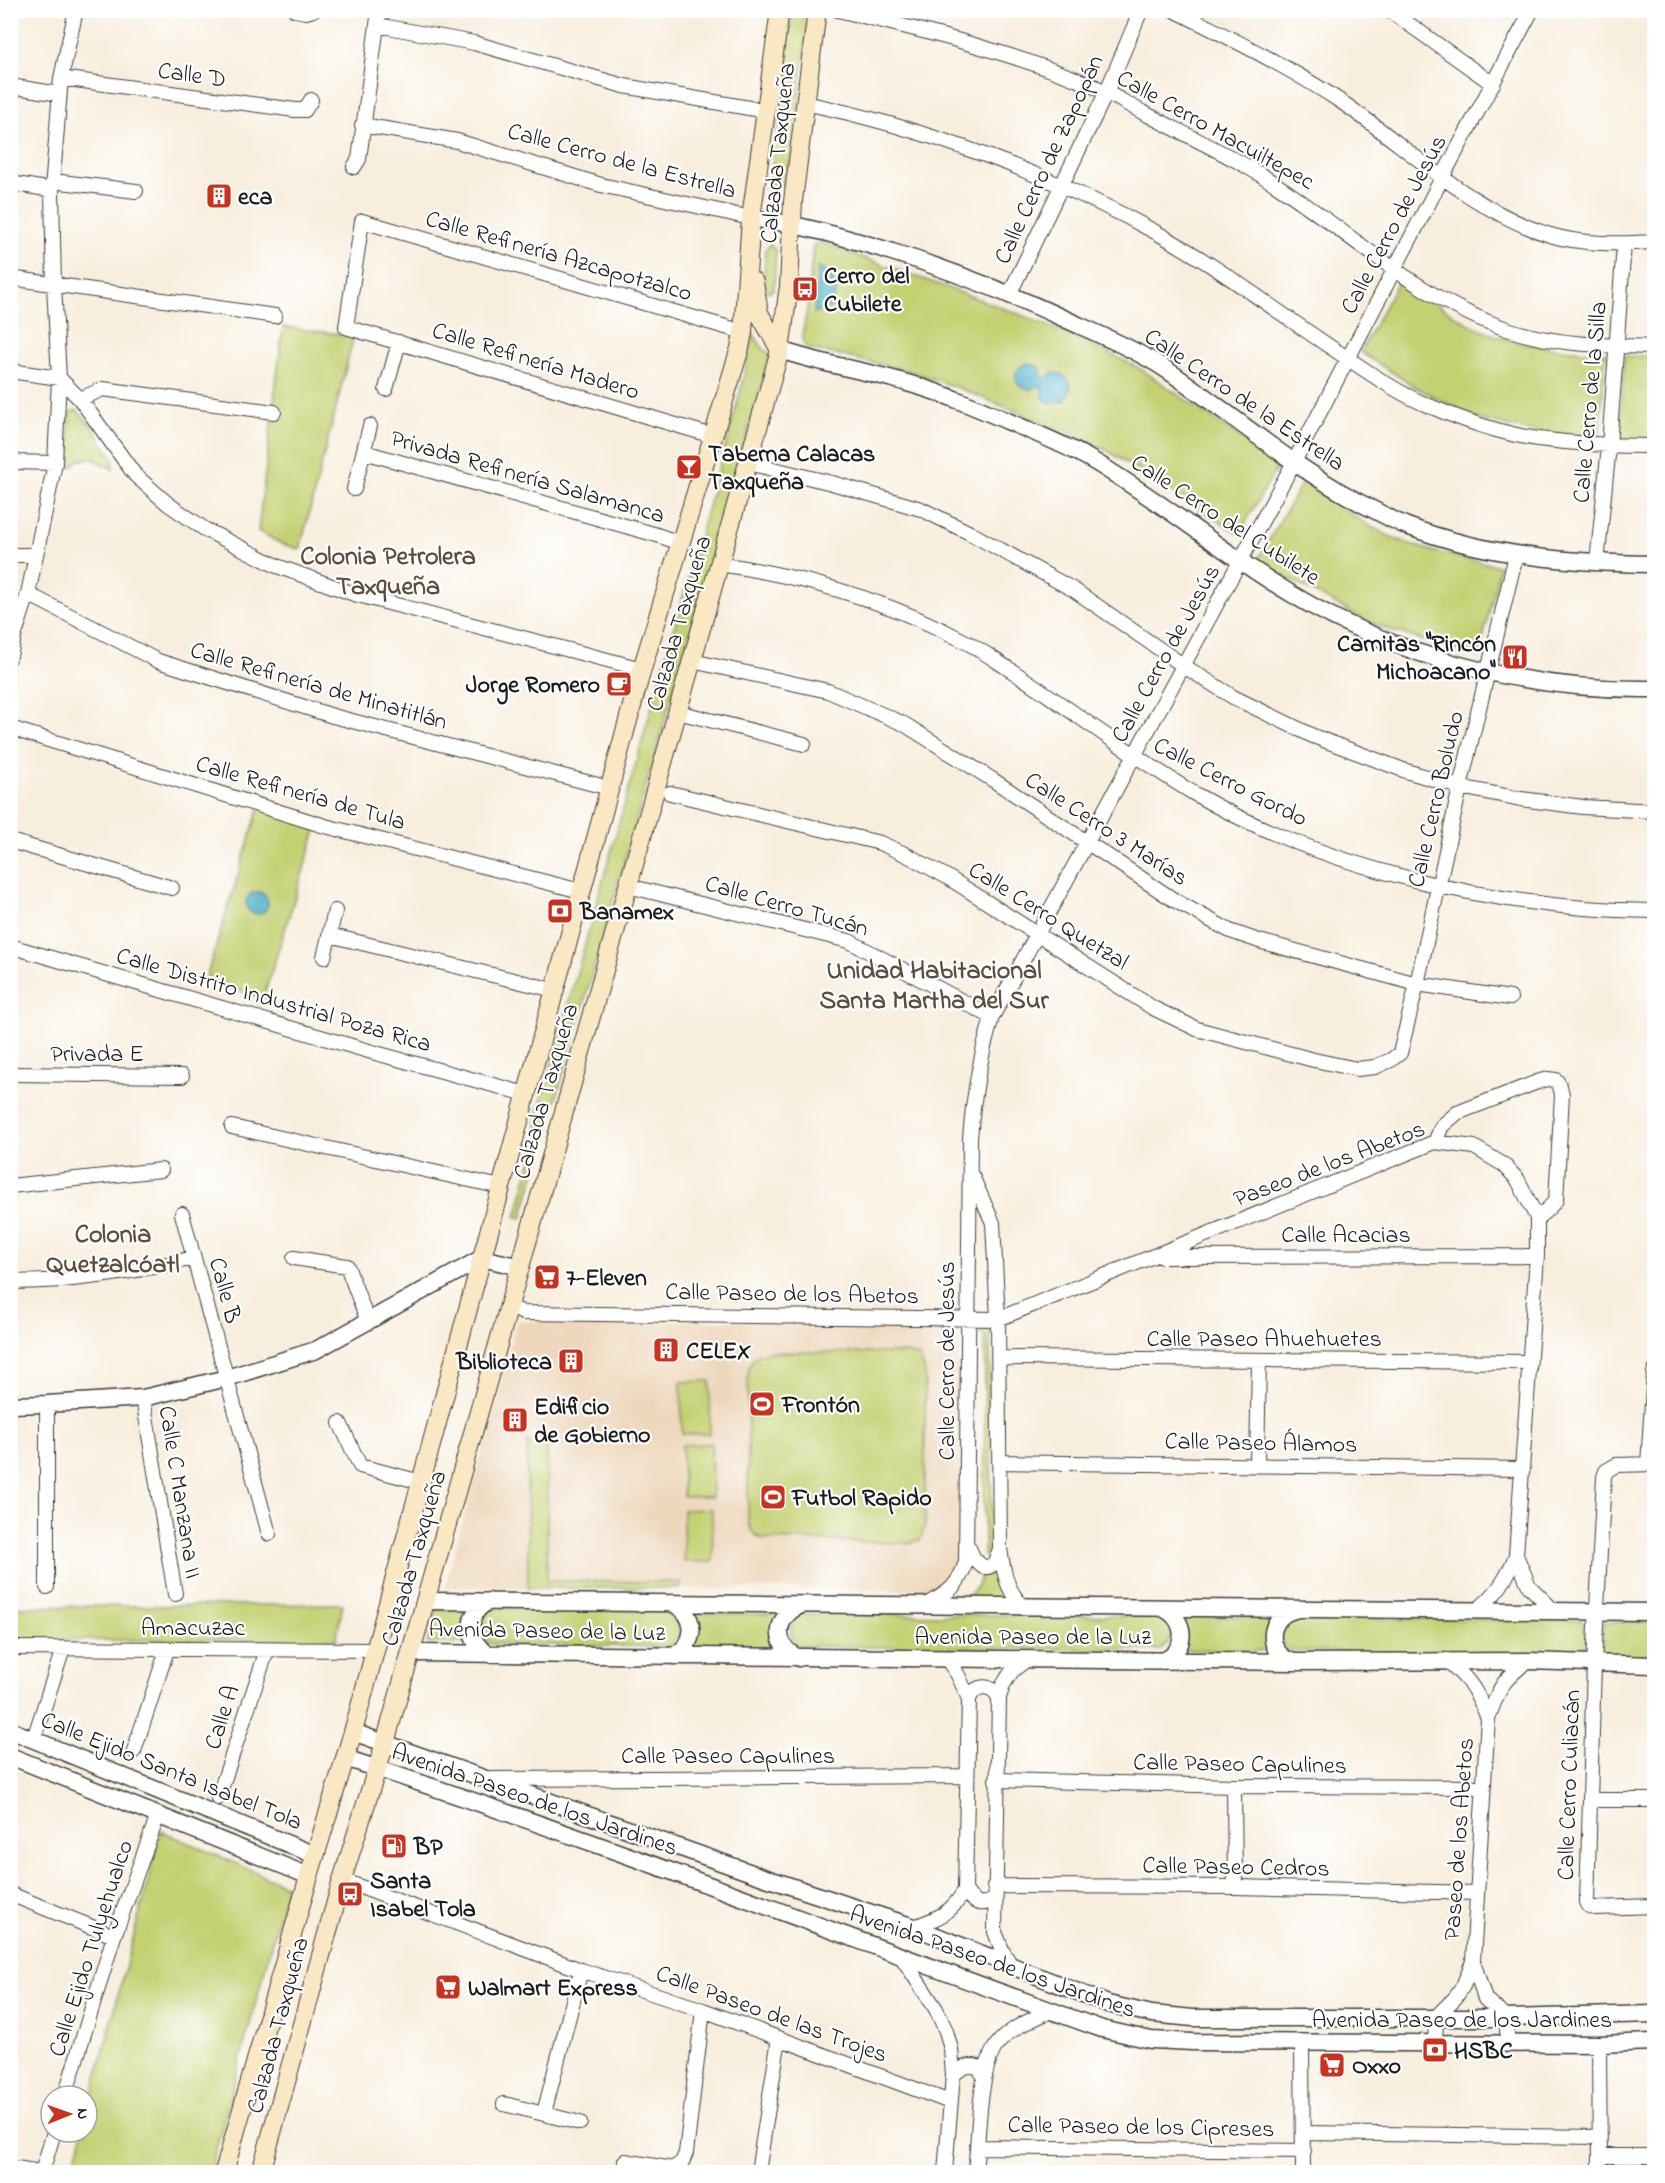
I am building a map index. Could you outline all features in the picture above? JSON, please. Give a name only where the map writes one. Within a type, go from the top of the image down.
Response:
[{"type":"main road","name":"Calzada Taxqueña","points":[[261,2172],[342,1880],[378,1769],[780,350],[789,286],[792,223],[817,10]]},
{"type":"main road","name":"Calzada Taxqueña","points":[[224,2172],[315,1855],[353,1732],[642,669],[743,332],[751,218],[766,111],[776,12]]},
{"type":"main road","points":[[749,241],[759,314],[780,350]]},
{"type":"street","points":[[10,656],[28,594],[55,463],[59,378],[54,285],[53,186],[61,78],[76,10]]},
{"type":"street","points":[[295,10],[306,12],[313,10]]},
{"type":"street","name":"Calle Cerro Macuiltepec","points":[[838,10],[990,50],[1086,83],[1239,162],[1278,185],[1394,270],[1471,315],[1508,329],[1552,340],[1654,347]]},
{"type":"street","name":"Calle Cerro de Zapopán","points":[[1010,293],[1106,93],[1141,10]]},
{"type":"street","points":[[1174,10],[1293,72],[1343,103],[1482,203],[1517,223],[1551,235],[1591,242],[1624,244],[1654,242]]},
{"type":"street","points":[[1389,10],[1493,84]]},
{"type":"street","name":"Calle Cerro de Jesús","points":[[927,1605],[948,1592],[960,1580],[966,1562],[970,1171],[973,1098],[981,1053],[992,1017],[1294,462],[1532,10]]},
{"type":"street","points":[[354,167],[359,159],[378,18],[624,86],[766,111]]},
{"type":"street","name":"Calle D","points":[[61,78],[295,110],[305,110],[311,100]]},
{"type":"street","points":[[10,86],[59,94]]},
{"type":"street","points":[[805,103],[899,127],[955,146],[1061,186],[1116,211],[1169,239],[1222,272],[1347,358],[1424,404],[1476,423],[1536,439],[1609,446],[1654,447]]},
{"type":"street","name":"Calle Cerro de la Estrella","points":[[363,126],[457,141],[600,185],[751,218],[792,223],[936,266],[1010,293],[1164,368],[1294,462],[1349,498],[1406,526],[1472,546],[1516,555],[1597,563],[1654,564]]},
{"type":"street","points":[[10,183],[136,191]]},
{"type":"street","name":"Calle Refinería Azcapotzalco","points":[[346,327],[362,221],[743,332]]},
{"type":"street","name":"Calle Cerro de la Silla","points":[[1597,563],[1609,446],[1624,244]]},
{"type":"street","points":[[10,278],[275,316]]},
{"type":"street","name":"Calle Refinería Madero","points":[[346,327],[713,436]]},
{"type":"street","points":[[386,389],[399,342]]},
{"type":"street","name":"Calle Cerro del Cubilete","points":[[780,350],[801,358],[914,385],[967,404],[1089,459],[1318,609],[1410,651],[1487,672],[1555,683],[1620,690],[1654,689]]},
{"type":"street","points":[[10,371],[59,378],[80,399],[135,475],[168,504],[206,530],[277,566],[354,594],[642,669]]},
{"type":"street","points":[[80,399],[103,389],[274,412]]},
{"type":"street","name":"Privada Refinería Salamanca","points":[[354,489],[370,426]]},
{"type":"street","name":"Privada Refinería Salamanca","points":[[364,452],[680,543]]},
{"type":"street","points":[[10,462],[55,463]]},
{"type":"street","points":[[748,463],[832,483],[921,509],[999,548],[1074,590],[1233,697],[1313,736],[1406,771],[1460,787],[1521,799],[1654,811]]},
{"type":"street","points":[[10,555],[36,555]]},
{"type":"street","name":"Calle Cerro Boludo","points":[[1400,1053],[1460,787],[1516,555]]},
{"type":"street","name":"Calle Cerro Gordo","points":[[720,564],[802,580],[901,610],[968,643],[1050,695],[1134,756],[1197,795],[1257,825],[1330,854],[1438,886],[1542,905],[1618,911],[1654,911]]},
{"type":"street","name":"Calle Refinería de Minatitlán","points":[[28,594],[159,661],[333,716],[609,788]]},
{"type":"street","name":"Calle Cerro 3 Marías","points":[[692,661],[828,691],[904,724],[1174,900],[1230,931],[1417,984],[1510,998]]},
{"type":"street","points":[[678,712],[804,744]]},
{"type":"street","name":"Calle Refinería de Tula","points":[[10,729],[325,826],[581,891]]},
{"type":"street","name":"Calle Cerro Quetzal","points":[[670,793],[880,843],[907,855],[949,878],[1153,1008],[1197,1029],[1272,1050],[1357,1069],[1375,1067],[1400,1053]]},
{"type":"street","points":[[10,841],[172,888]]},
{"type":"street","name":"Calle Cerro Tucán","points":[[628,886],[849,941],[992,1017]]},
{"type":"street","points":[[324,957],[335,911]]},
{"type":"street","points":[[329,935],[554,990]]},
{"type":"street","name":"Calle Distrito Industrial Poza Rica","points":[[10,946],[372,1052],[526,1094]]},
{"type":"street","name":"Privada E","points":[[10,1074],[182,1076]]},
{"type":"street","points":[[1435,1142],[1442,1126],[1457,1113],[1548,1078],[1556,1080],[1562,1095],[1556,1200],[1537,1218]]},
{"type":"street","points":[[232,1127],[501,1187]]},
{"type":"street","name":"Paseo de los Abetos","points":[[998,1319],[1435,1142],[1474,1147],[1489,1154],[1504,1165],[1518,1180],[1537,1218],[1538,1256],[1516,1555],[1503,1584],[1491,1599],[1477,1610]]},
{"type":"street","points":[[10,1186],[161,1170]]},
{"type":"street","name":"Calle Cerro de Jesús","points":[[970,1171],[993,1223],[998,1319],[1000,1549],[1006,1584],[1014,1598],[1024,1607]]},
{"type":"street","name":"Calle B","points":[[182,1214],[269,1534]]},
{"type":"street","name":"Calle Acacias","points":[[1154,1257],[1538,1256]]},
{"type":"street","points":[[10,1282],[76,1280],[145,1270],[193,1258]]},
{"type":"street","points":[[294,1258],[347,1266],[367,1319]]},
{"type":"street","points":[[10,1405],[143,1398],[226,1378],[316,1350],[367,1319],[482,1258],[520,1267]]},
{"type":"street","name":"Calle Paseo de los Abetos","points":[[509,1306],[523,1312],[998,1319]]},
{"type":"street","name":"Calle Paseo Ahuehuetes","points":[[998,1358],[1530,1362]]},
{"type":"street","points":[[1257,1464],[1258,1360]]},
{"type":"street","points":[[1596,1611],[1604,1477],[1606,1471],[1616,1465],[1651,1464],[1654,1372]]},
{"type":"street","name":"Calle C Manzana II","points":[[143,1398],[176,1594]]},
{"type":"street","points":[[46,1404],[47,1587]]},
{"type":"street","points":[[340,1423],[360,1466],[421,1482]]},
{"type":"street","name":"Calle Paseo Álamos","points":[[999,1462],[1523,1468]]},
{"type":"street","points":[[967,1544],[974,1559],[982,1567],[994,1564],[1000,1549]]},
{"type":"street","name":"Paseo de los Abetos","points":[[1516,1555],[1529,1586],[1554,1611]]},
{"type":"street","name":"Avenida Paseo de la Luz","points":[[425,1601],[1654,1612]]},
{"type":"street","points":[[489,1601],[478,1609],[471,1621],[474,1641],[489,1654]]},
{"type":"street","points":[[673,1656],[684,1649],[691,1638],[692,1631],[690,1618],[676,1605]]},
{"type":"street","points":[[799,1658],[787,1650],[780,1631],[781,1624],[789,1612],[802,1605]]},
{"type":"street","points":[[1162,1608],[1174,1615],[1182,1627],[1183,1634],[1179,1648],[1170,1658],[1163,1660]]},
{"type":"street","points":[[1296,1609],[1278,1618],[1272,1636],[1279,1654],[1296,1662]]},
{"type":"street","name":"Calle Cerro Culiacán","points":[[1596,1611],[1587,1902],[1589,1906],[1596,1908],[1654,1906]]},
{"type":"street","name":"Amacuzac","points":[[10,1648],[375,1650]]},
{"type":"street","points":[[37,1729],[63,1649]]},
{"type":"street","points":[[134,1750],[167,1650]]},
{"type":"street","name":"Calle A","points":[[218,1798],[267,1650]]},
{"type":"street","name":"Avenida Paseo de la Luz","points":[[411,1653],[1296,1662],[1528,1660],[1594,1665],[1654,1665]]},
{"type":"street","points":[[914,1927],[940,1918],[957,1904],[965,1890],[969,1699],[958,1675],[947,1659]]},
{"type":"street","points":[[1012,1967],[994,1932],[999,1698],[1003,1684],[1012,1671],[1026,1660]]},
{"type":"street","name":"Paseo de los Abetos","points":[[1447,1660],[1475,1688],[1488,1718]]},
{"type":"street","name":"Paseo de los Abetos","points":[[1507,2018],[1485,1999],[1479,1987],[1473,1961],[1488,1718],[1504,1680],[1528,1660]]},
{"type":"street","points":[[969,1699],[974,1690],[983,1687],[993,1689],[999,1698]]},
{"type":"street","name":"Calle Ejido Santa Isabel Tola","points":[[10,1730],[315,1855]]},
{"type":"street","name":"Avenida Paseo de los Jardines","points":[[353,1732],[763,1877],[914,1927],[1108,2004],[1152,2014],[1193,2018],[1507,2018],[1654,2014]]},
{"type":"street","name":"Calle Ejido Santa Isabel Tola","points":[[10,1756],[309,1876]]},
{"type":"street","name":"Avenida Paseo de los Jardines","points":[[345,1758],[704,1883],[1102,2029],[1151,2040],[1435,2044],[1654,2042]]},
{"type":"street","points":[[458,1796],[467,1771]]},
{"type":"street","name":"Calle Paseo Capulines","points":[[490,1779],[968,1776]]},
{"type":"street","name":"Calle Paseo Capulines","points":[[996,1780],[1234,1786],[1484,1787]]},
{"type":"street","points":[[1234,1786],[1235,1887]]},
{"type":"street","points":[[1590,1800],[1654,1800]]},
{"type":"street","name":"Calle Ejido Tulyehualco","points":[[69,2084],[114,1936],[158,1815]]},
{"type":"street","points":[[704,1883],[712,1858]]},
{"type":"street","points":[[753,1902],[763,1877]]},
{"type":"street","name":"Calle Paseo de las Trojes","points":[[342,1880],[581,1970],[703,2010],[950,2102]]},
{"type":"street","name":"Calle Paseo Cedros","points":[[965,1890],[976,1904],[986,1904],[994,1893],[1235,1887],[1477,1893]]},
{"type":"street","points":[[10,1894],[114,1936]]},
{"type":"street","points":[[901,1956],[936,2009],[951,2049],[954,2075],[945,2172]]},
{"type":"street","name":"Paseo de los Abetos","points":[[1436,2017],[1456,1997],[1473,1961]]},
{"type":"street","points":[[544,2113],[581,1970]]},
{"type":"street","points":[[625,2161],[673,2169],[682,2162],[686,2153],[703,2010]]},
{"type":"street","points":[[975,2172],[984,2076],[994,2049],[1022,2024],[1051,2011]]},
{"type":"street","points":[[1435,2044],[1436,2017]]},
{"type":"street","points":[[1507,2018],[1507,2044]]},
{"type":"street","points":[[758,2172],[778,2038]]},
{"type":"street","points":[[1302,2043],[1304,2172]]},
{"type":"street","points":[[1599,2044],[1600,2172]]},
{"type":"street","points":[[954,2075],[961,2068],[969,2065],[978,2067],[984,2076]]},
{"type":"street","points":[[504,2104],[580,2122]]},
{"type":"street","name":"Calle Paseo de los Cipreses","points":[[1304,2133],[1600,2137]]},
{"type":"street","points":[[10,2167],[41,2172],[50,2144]]},
{"type":"street","name":"Calle Paseo de los Cipreses","points":[[978,2146],[1304,2151]]},
{"type":"street","points":[[1600,2156],[1654,2156]]},
{"type":"shaded area","points":[[517,1321],[960,1321],[962,1560],[946,1590],[445,1587]]},
{"type":"green space","points":[[792,11],[810,11],[787,187],[770,184]]},
{"type":"green space","points":[[820,242],[1024,316],[1104,351],[1142,370],[1279,464],[1239,534],[1108,451],[1084,439],[910,371],[807,348],[803,342],[803,331],[813,246]]},
{"type":"green space","points":[[770,244],[776,251],[774,289],[769,292],[764,288],[765,250]]},
{"type":"green space","points":[[1400,278],[1458,318],[1496,336],[1536,345],[1606,353],[1599,440],[1538,433],[1478,419],[1417,388],[1360,352]]},
{"type":"green space","points":[[283,327],[354,336],[300,549],[282,544],[258,531]]},
{"type":"green space","points":[[753,333],[770,355],[522,1218],[516,1217],[537,1140],[537,1115],[740,393]]},
{"type":"green space","points":[[1624,356],[1654,356],[1654,447],[1619,445]]},
{"type":"green space","points":[[77,410],[91,425],[114,460],[113,469],[91,458],[77,461],[69,467],[67,464],[70,412]]},
{"type":"green space","points":[[1303,481],[1350,514],[1388,536],[1425,549],[1500,566],[1479,656],[1370,623],[1257,561]]},
{"type":"green space","points":[[259,808],[317,827],[263,999],[206,978]]},
{"type":"green space","points":[[993,1320],[990,1337],[992,1556],[984,1556],[985,1338],[973,1322]]},
{"type":"green space","points":[[770,1352],[907,1353],[920,1357],[925,1372],[925,1525],[920,1540],[908,1543],[765,1539],[753,1533],[748,1520],[748,1373],[750,1364],[755,1358]]},
{"type":"green space","points":[[710,1381],[710,1434],[682,1434],[681,1382]]},
{"type":"green space","points":[[527,1442],[547,1442],[547,1581],[681,1582],[681,1588],[528,1588]]},
{"type":"green space","points":[[711,1444],[712,1497],[683,1497],[682,1445]]},
{"type":"green space","points":[[712,1509],[713,1562],[684,1562],[683,1510]]},
{"type":"green space","points":[[982,1574],[993,1574],[999,1588],[1010,1600],[966,1600]]},
{"type":"green space","points":[[343,1604],[336,1640],[11,1640],[11,1607]]},
{"type":"green space","points":[[494,1608],[666,1611],[676,1619],[681,1630],[676,1642],[666,1647],[491,1644],[481,1636],[477,1627],[483,1616]]},
{"type":"green space","points":[[436,1609],[468,1610],[462,1626],[468,1643],[427,1643]]},
{"type":"green space","points":[[691,1613],[780,1614],[779,1648],[690,1647]]},
{"type":"green space","points":[[798,1614],[1160,1616],[1168,1624],[1172,1633],[1168,1643],[1159,1650],[797,1646],[790,1630]]},
{"type":"green space","points":[[1183,1616],[1273,1617],[1273,1651],[1183,1650]]},
{"type":"green space","points":[[1290,1618],[1582,1620],[1588,1638],[1581,1655],[1289,1651],[1282,1643],[1280,1635]]},
{"type":"green space","points":[[1603,1622],[1654,1622],[1654,1657],[1602,1655]]},
{"type":"green space","points":[[161,1831],[287,1886],[210,2172],[72,2172],[80,2144],[99,2144],[99,2084],[95,2084]]},
{"type":"green space","points":[[463,2162],[515,2172],[461,2172]]},
{"type":"water","points":[[818,267],[832,275],[836,291],[832,307],[814,313]]},
{"type":"water","points":[[1027,363],[1040,367],[1043,380],[1052,373],[1067,378],[1071,388],[1065,401],[1051,403],[1043,398],[1041,385],[1029,390],[1018,384],[1017,371]]},
{"type":"water","points":[[257,892],[267,899],[268,903],[261,913],[257,914],[247,907],[246,903],[253,893]]},
{"type":"place","name":"eca","points":[[219,196]]},
{"type":"place","name":"Cerro del Cubilete","points":[[805,289]]},
{"type":"place","name":"Taberna Calacas Taxqueña","points":[[689,467]]},
{"type":"place","name":"Carnitas \"Rincón Michoacano\"","points":[[1515,657]]},
{"type":"place","name":"Jorge Romero","points":[[619,684]]},
{"type":"place","name":"Banamex","points":[[560,911]]},
{"type":"place","name":"7-Eleven","points":[[547,1277]]},
{"type":"place","name":"CELEX","points":[[666,1350]]},
{"type":"place","name":"Biblioteca","points":[[571,1361]]},
{"type":"place","name":"Frontón","points":[[762,1404]]},
{"type":"place","name":"Edificio de Gobierno","points":[[515,1420]]},
{"type":"place","name":"Futbol Rapido","points":[[773,1497]]},
{"type":"place","name":"BP","points":[[394,1846]]},
{"type":"place","name":"Santa Isabel Tola","points":[[350,1894]]},
{"type":"place","name":"Walmart Express","points":[[448,1987]]},
{"type":"place","name":"HSBC","points":[[1435,2050]]},
{"type":"place","name":"Oxxo","points":[[1332,2065]]},
{"type":"district","name":"Colonia Petrolera Taxqueña","points":[[388,570]]},
{"type":"district","name":"Unidad Habitacional Santa Martha del Sur","points":[[934,984]]},
{"type":"district","name":"Colonia Quetzalcóatl","points":[[113,1248]]}]
